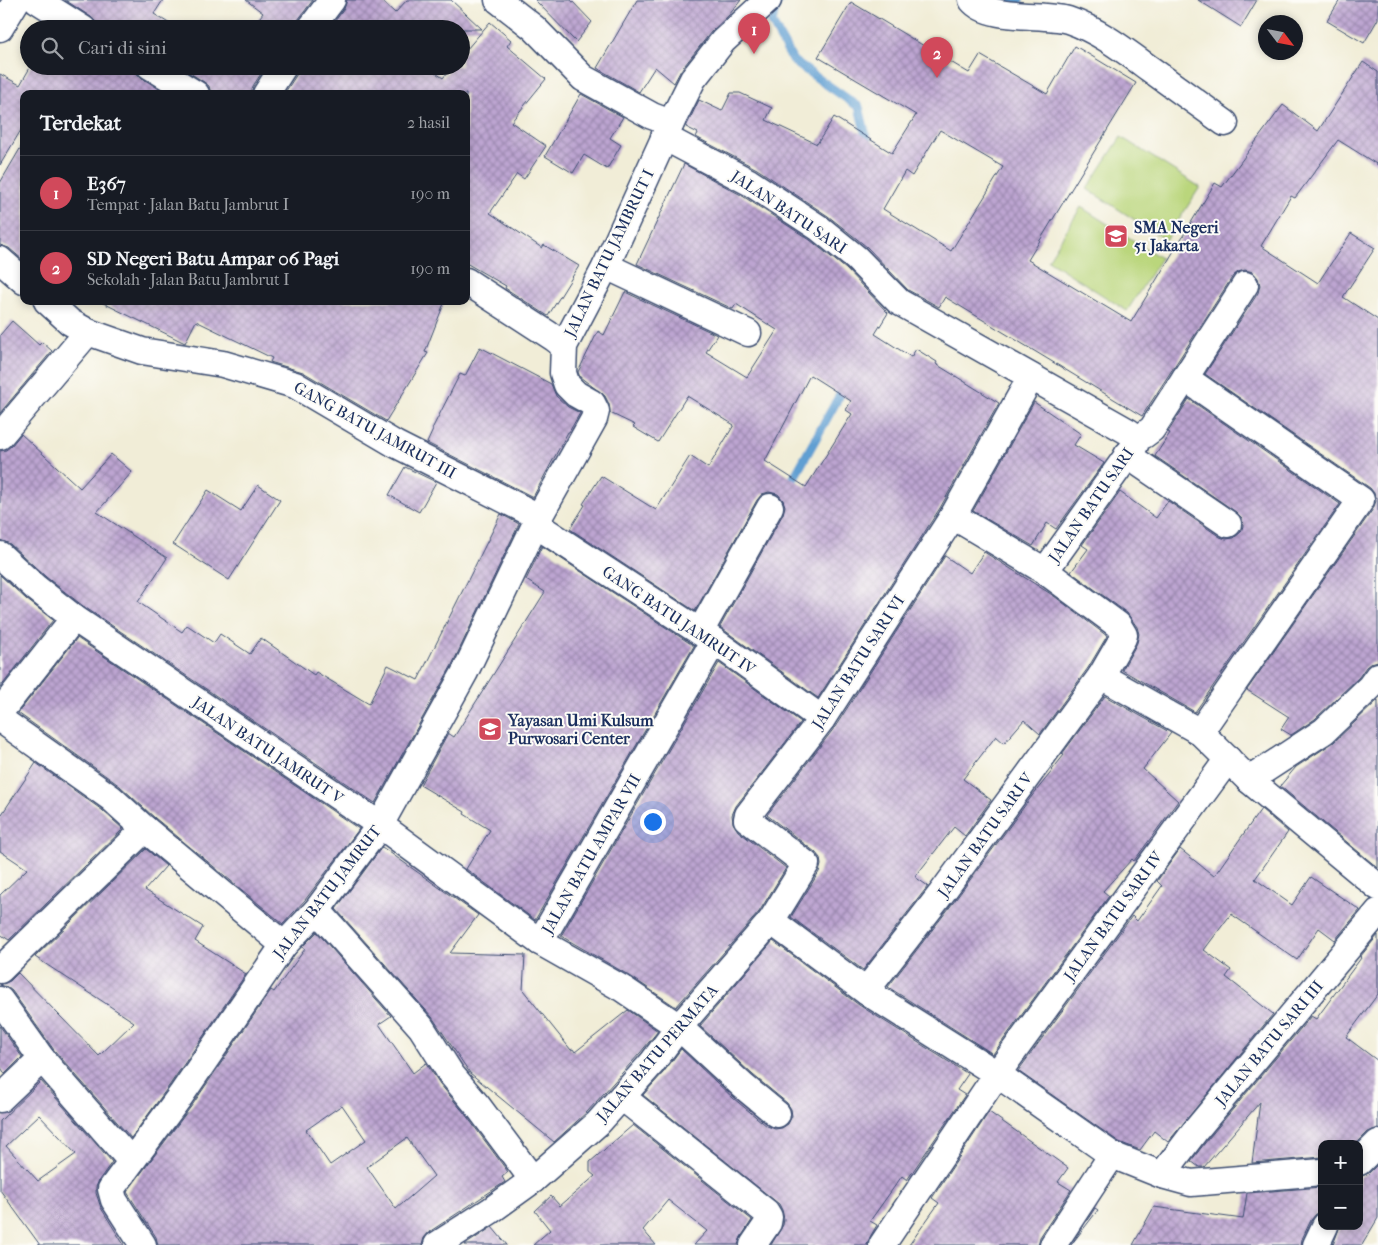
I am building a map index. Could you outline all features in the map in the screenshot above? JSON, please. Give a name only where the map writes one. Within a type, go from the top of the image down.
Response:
[{"type":"street","points":[[0,28],[17,0]]},
{"type":"street","points":[[37,0],[69,20]]},
{"type":"street","points":[[317,20],[332,0]]},
{"type":"street","name":"JALAN BATU SARI","points":[[498,0],[534,28],[583,78],[652,116],[668,130],[823,231],[856,258],[899,302],[1129,432],[1131,446],[1045,571],[1118,625],[1124,635],[1116,653],[1101,676]]},
{"type":"street","name":"JALAN BATU JAMBRUT I","points":[[537,520],[594,419],[596,411],[592,403],[576,394],[567,385],[563,372],[564,346],[606,266],[693,79],[723,41],[768,0]]},
{"type":"street","points":[[972,0],[976,4],[998,14],[1059,18],[1083,25],[1115,43],[1225,123]]},
{"type":"street","points":[[164,75],[186,90]]},
{"type":"street","points":[[269,90],[278,75]]},
{"type":"street","points":[[0,260],[20,278]]},
{"type":"street","points":[[606,266],[748,332]]},
{"type":"street","points":[[470,285],[564,346]]},
{"type":"street","points":[[1228,524],[1131,446],[1152,429],[1245,285]]},
{"type":"street","points":[[0,436],[80,318],[55,305]]},
{"type":"street","name":"GANG BATU JAMRUT III","points":[[80,318],[142,351],[223,364],[294,385],[394,444],[537,520]]},
{"type":"street","name":"JALAN BATU SARI VI","points":[[771,921],[806,864],[747,817],[822,719],[953,516],[1031,378]]},
{"type":"street","points":[[1185,378],[1361,500],[1200,732]]},
{"type":"street","name":"JALAN BATU AMPAR VII","points":[[770,507],[707,637],[540,942],[623,990],[679,1027],[743,1086],[777,1114]]},
{"type":"street","points":[[953,516],[1045,571]]},
{"type":"street","name":"GANG BATU JAMRUT IV","points":[[537,520],[822,719]]},
{"type":"street","name":"JALAN BATU JAMRUT","points":[[143,1245],[114,1200],[111,1189],[181,1095],[284,945],[317,910],[380,825],[465,672],[537,520]]},
{"type":"street","name":"JALAN BATU JAMRUT V","points":[[0,555],[36,588],[74,618],[380,825],[540,942]]},
{"type":"street","points":[[0,712],[74,618]]},
{"type":"street","points":[[1101,676],[1200,732],[1249,780],[1378,887]]},
{"type":"street","name":"JALAN BATU SARI V","points":[[867,992],[1101,676]]},
{"type":"street","points":[[1249,780],[1324,731],[1370,687],[1378,676]]},
{"type":"street","points":[[0,720],[111,798],[145,829],[284,945]]},
{"type":"street","name":"JALAN BATU SARI IV","points":[[882,1245],[997,1074],[1228,759]]},
{"type":"street","points":[[0,970],[145,829]]},
{"type":"street","points":[[317,910],[421,1027],[451,1074],[477,1105],[533,1180]]},
{"type":"street","name":"JALAN BATU SARI III","points":[[1162,1175],[1196,1130],[1378,912]]},
{"type":"street","points":[[771,921],[867,992],[997,1074],[1112,1156],[1162,1175],[1191,1183],[1318,1172]]},
{"type":"street","name":"JALAN BATU PERMATA","points":[[437,1245],[490,1211],[533,1180],[598,1122],[652,1063],[679,1027],[771,921]]},
{"type":"street","points":[[0,1000],[42,1059],[131,1161]]},
{"type":"street","points":[[0,1099],[42,1059]]},
{"type":"street","points":[[622,1097],[766,1212],[770,1217],[768,1223],[753,1245]]},
{"type":"street","points":[[1363,1158],[1378,1143]]},
{"type":"street","points":[[1053,1245],[1112,1156]]},
{"type":"street","points":[[1316,1245],[1323,1230]]},
{"type":"green space","points":[[1121,137],[1200,187],[1166,240],[1087,189]]},
{"type":"green space","points":[[1081,207],[1161,258],[1127,311],[1048,260]]},
{"type":"building","points":[[65,0],[163,0],[154,14],[164,20],[94,20]]},
{"type":"building","points":[[246,0],[313,0],[298,20],[258,20],[263,13]]},
{"type":"building","points":[[347,0],[381,0],[395,13],[407,0],[451,0],[482,29],[470,29],[470,20],[336,20],[344,9]]},
{"type":"building","points":[[535,0],[571,0],[592,22],[576,42]]},
{"type":"building","points":[[637,0],[741,0],[729,15],[711,32],[681,70],[674,83],[655,67],[639,92],[597,68]]},
{"type":"building","points":[[1198,0],[1257,0],[1241,27]]},
{"type":"building","points":[[1340,0],[1378,0],[1378,19],[1364,43],[1327,21]]},
{"type":"building","points":[[851,2],[969,73],[980,55],[1047,94],[1075,46],[1136,83],[1028,260],[1131,322],[1215,183],[1222,187],[1283,105],[1318,131],[1363,62],[1378,72],[1378,165],[1338,140],[1295,198],[1291,196],[1261,246],[1318,283],[1351,233],[1375,248],[1343,297],[1378,320],[1378,661],[1366,667],[1359,677],[1315,719],[1291,735],[1281,729],[1289,717],[1247,690],[1373,509],[1376,501],[1374,493],[1370,488],[1205,374],[1258,293],[1260,285],[1258,278],[1253,272],[1245,270],[1233,276],[1142,416],[945,297],[939,307],[908,290],[867,247],[828,216],[757,169],[696,137],[698,133],[686,127],[699,100],[722,111],[731,93],[740,93],[772,108],[766,120],[817,144],[834,117],[892,153],[916,115],[818,57]],"holes":[[[940,130],[1003,167],[951,251],[883,209],[905,171],[912,176]]]},
{"type":"building","points":[[490,22],[511,40],[507,46],[546,79],[511,122],[546,146],[524,179],[517,174],[490,213],[542,248],[544,245],[579,266],[548,316],[505,288],[506,286],[470,265],[470,90],[287,90],[296,75],[439,75],[443,78],[446,75],[470,75],[470,45]]},
{"type":"building","points":[[0,74],[20,85],[26,75],[138,75],[161,90],[20,90],[20,132],[0,165]]},
{"type":"building","points":[[193,75],[260,75],[252,90],[210,90],[209,86]]},
{"type":"building","points":[[581,94],[623,117],[610,138],[621,145],[607,169],[584,155],[573,173],[545,156]]},
{"type":"building","points":[[20,149],[20,258],[9,248],[0,245],[0,183]]},
{"type":"building","points":[[684,164],[741,195],[810,240],[846,269],[888,313],[875,334],[911,357],[916,349],[937,362],[936,364],[999,403],[940,508],[818,698],[720,627],[783,514],[785,506],[778,494],[769,492],[762,494],[757,500],[695,611],[570,529],[601,476],[656,510],[690,456],[708,468],[734,425],[687,396],[658,442],[633,427],[635,425],[610,413],[609,404],[605,396],[580,377],[578,372],[598,331],[604,335],[625,292],[717,335],[706,352],[747,377],[777,330],[736,304],[733,309],[637,264]],"holes":[[[810,375],[851,401],[846,410],[852,414],[806,487],[765,461]]]},
{"type":"building","points":[[107,305],[443,305],[425,352],[428,353],[386,421],[303,372],[270,362],[272,358],[196,321],[185,343]]},
{"type":"building","points":[[12,321],[39,345],[42,342],[52,351],[0,413],[0,335]]},
{"type":"building","points":[[480,347],[551,384],[556,396],[568,407],[580,413],[533,497],[427,443],[432,429],[460,374],[465,376]]},
{"type":"building","points":[[1189,399],[1340,504],[1195,712],[1122,670],[1137,643],[1139,634],[1137,627],[1127,613],[1071,572],[1088,549],[1082,545],[1120,492],[1156,518],[1168,501],[1220,537],[1226,539],[1234,538],[1241,532],[1243,526],[1242,518],[1236,512],[1155,456]]},
{"type":"building","points":[[1034,402],[1081,434],[1074,445],[1104,463],[1056,529],[1047,523],[1033,546],[973,511]]},
{"type":"building","points":[[21,434],[80,488],[111,454],[132,472],[97,512],[167,558],[138,602],[182,632],[187,625],[214,643],[220,634],[250,654],[261,638],[314,675],[316,672],[369,704],[388,665],[418,680],[501,514],[519,524],[452,665],[375,803],[83,606],[46,577],[10,544],[0,540],[0,451],[6,450],[11,446]]},
{"type":"building","points":[[405,467],[436,482],[419,512],[389,495]]},
{"type":"building","points":[[258,485],[280,500],[229,580],[173,544],[208,490],[241,511]]},
{"type":"building","points":[[542,546],[694,646],[535,920],[466,869],[490,830],[464,814],[465,812],[420,785],[448,733],[454,737],[545,592],[526,580]]},
{"type":"building","points":[[984,552],[1054,596],[1107,636],[1088,668],[1040,734],[1024,720],[1004,743],[996,736],[963,779],[991,800],[965,836],[954,827],[915,877],[928,886],[863,970],[791,917],[819,872],[820,858],[815,852],[767,815],[835,727],[945,556],[970,573]]},
{"type":"building","points":[[0,575],[53,620],[0,688]]},
{"type":"building","points":[[77,638],[359,829],[305,900],[283,924],[155,818],[120,786],[18,713]]},
{"type":"building","points":[[719,663],[801,722],[736,806],[732,815],[733,823],[738,831],[786,868],[759,912],[676,1007],[630,976],[561,936]]},
{"type":"building","points":[[1105,696],[1171,733],[1143,769],[1178,801],[1134,861],[1132,859],[1103,891],[1109,896],[993,1054],[888,987],[1053,770],[1064,755],[1062,754]]},
{"type":"building","points":[[1378,700],[1378,868],[1280,786],[1296,767],[1334,742]]},
{"type":"building","points":[[36,763],[102,810],[123,829],[9,940],[0,934],[0,895],[27,869],[0,851],[0,817]]},
{"type":"building","points":[[1261,809],[1288,832],[1255,879],[1292,905],[1311,877],[1360,910],[1335,940],[1319,928],[1297,960],[1231,914],[1204,950],[1231,970],[1226,977],[1273,1014],[1168,1142],[1154,1131],[1140,1150],[1119,1142],[1018,1071],[1132,916],[1137,921],[1162,886],[1157,881],[1180,849],[1214,876]]},
{"type":"building","points":[[382,847],[478,915],[450,953],[525,955],[523,990],[571,1050],[573,1049],[575,1052],[628,1010],[658,1031],[587,1112],[554,1142],[470,1073],[432,1017],[336,909]]},
{"type":"building","points":[[146,849],[166,866],[145,890],[203,927],[195,941],[246,974],[131,1138],[54,1050],[12,991],[0,985],[10,981],[18,973],[99,1056],[134,1022],[35,957]]},
{"type":"building","points":[[317,932],[391,1016],[379,1024],[413,1073],[426,1063],[508,1172],[502,1177],[505,1182],[429,1232],[424,1238],[422,1245],[158,1245],[156,1237],[127,1192],[193,1104],[271,990],[274,992],[305,949],[302,947]],"holes":[[[342,1105],[366,1140],[330,1165],[306,1130]],[[407,1138],[434,1176],[396,1209],[367,1167]]]},
{"type":"building","points":[[1378,935],[1378,994],[1346,1037],[1378,1061],[1378,1128],[1368,1132],[1360,1140],[1318,1140],[1318,1157],[1252,1163],[1260,1102],[1204,1167],[1199,1167],[1191,1161],[1311,1016],[1316,1019]]},
{"type":"building","points":[[773,941],[859,1005],[968,1074],[957,1090],[965,1095],[907,1180],[902,1176],[870,1221],[877,1225],[867,1245],[771,1245],[783,1225],[784,1219],[779,1204],[643,1095],[681,1049],[733,1098],[767,1126],[775,1129],[782,1128],[788,1124],[792,1116],[791,1109],[787,1103],[753,1075],[700,1026]]},
{"type":"building","points":[[0,1026],[22,1057],[5,1074],[0,1066]]},
{"type":"building","points":[[41,1081],[112,1162],[99,1180],[96,1193],[101,1208],[124,1245],[40,1245],[0,1190],[0,1121]],"holes":[[[39,1115],[76,1154],[38,1181],[6,1146]]]},
{"type":"building","points":[[989,1112],[1068,1168],[1058,1182],[1071,1190],[1040,1237],[1038,1245],[909,1245],[939,1203],[932,1198]]},
{"type":"building","points":[[633,1125],[752,1220],[738,1245],[694,1245],[707,1231],[668,1200],[643,1230],[656,1245],[533,1245],[550,1230],[535,1211],[551,1196],[560,1206],[595,1176],[590,1172],[590,1162]]},
{"type":"building","points":[[1378,1164],[1378,1218],[1362,1245],[1333,1245],[1339,1230],[1363,1230],[1363,1175],[1369,1173]]},
{"type":"building","points":[[1318,1187],[1318,1213],[1311,1220],[1301,1245],[1133,1245],[1154,1207],[1243,1219],[1247,1193]]},
{"type":"building","points":[[1095,1208],[1098,1210],[1071,1245]]},
{"type":"building","points":[[492,1227],[507,1245],[465,1245]]},
{"type":"waterway","points":[[781,0],[776,4],[772,23],[793,61],[859,107],[869,148]]},
{"type":"waterway","points":[[1004,5],[1019,0]]},
{"type":"waterway","points":[[776,510],[846,384]]},
{"type":"place","name":"E367","points":[[754,54]]},
{"type":"place","name":"SD Negeri Batu Ampar 06 Pagi","points":[[937,78]]},
{"type":"place","name":"SMA Negeri 51 Jakarta","points":[[1116,236]]},
{"type":"place","name":"Yayasan Umi Kulsum Purwosari Center","points":[[490,729]]}]
